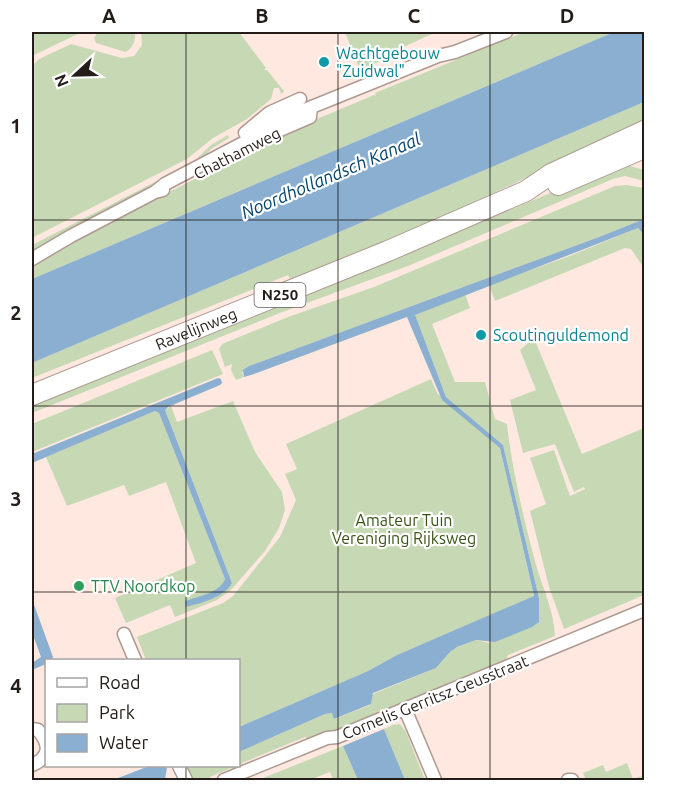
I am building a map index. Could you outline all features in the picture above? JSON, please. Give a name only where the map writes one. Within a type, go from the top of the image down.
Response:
[{"type":"main road","name":"N250","points":[[526,191],[551,174],[645,131]]},
{"type":"main road","name":"N250","points":[[526,191],[555,186],[645,148]]},
{"type":"main road","name":"Ravelijnweg","points":[[32,395],[315,281],[526,191]]},
{"type":"street","name":"Chathamweg","points":[[32,259],[247,141],[272,123],[438,56],[456,52],[506,32]]},
{"type":"street","name":"Chathamweg","points":[[206,162],[217,149],[244,135],[269,113],[300,99]]},
{"type":"street","name":"Chathamweg","points":[[155,192],[167,189],[273,133],[310,117],[311,108]]},
{"type":"street","name":"Cornelis Gerritsz Geusstraat","points":[[224,780],[327,738],[337,737],[645,610]]},
{"type":"street","points":[[124,634],[135,659]]},
{"type":"street","points":[[405,709],[435,780]]},
{"type":"street","points":[[32,729],[38,730],[45,739]]},
{"type":"street","points":[[32,765],[45,753]]},
{"type":"green space","points":[[32,32],[82,32],[32,56]]},
{"type":"green space","points":[[98,32],[135,32],[134,41],[130,49],[125,52],[96,43],[94,38]]},
{"type":"green space","points":[[141,32],[239,32],[266,68],[264,70],[267,70],[284,91],[281,94],[279,88],[274,88],[271,99],[247,119],[213,138],[187,159],[32,238],[32,79],[34,64],[39,59],[71,44],[122,58],[134,56],[142,45]]},
{"type":"green space","points":[[345,32],[453,32],[434,33],[360,70]]},
{"type":"green space","points":[[524,32],[614,32],[32,279],[32,266],[81,237],[295,128],[296,130],[305,124],[376,96],[375,93]]},
{"type":"green space","points":[[644,102],[644,123],[433,221],[291,281],[288,275],[32,378],[32,363]]},
{"type":"green space","points":[[228,135],[229,138],[211,149],[201,161],[32,252],[32,245],[192,163],[211,145]]},
{"type":"green space","points":[[627,165],[644,170],[644,181],[625,176],[613,179],[408,266],[285,311],[32,413],[32,405],[326,287],[612,167]]},
{"type":"green space","points":[[615,186],[644,188],[644,219],[249,366],[242,373],[244,377],[236,380],[231,370],[232,364],[225,367],[219,349],[222,344],[288,317],[374,287]]},
{"type":"green space","points":[[638,228],[644,235],[644,268],[631,249],[625,248],[495,301],[489,285]]},
{"type":"green space","points":[[465,294],[470,308],[432,324],[455,382],[485,382],[495,419],[507,424],[523,513],[550,609],[555,636],[508,655],[505,662],[472,676],[470,674],[450,682],[451,685],[332,734],[311,740],[305,737],[242,763],[243,768],[233,772],[231,768],[210,777],[209,780],[190,780],[184,767],[240,767],[240,752],[325,714],[332,713],[335,719],[370,705],[373,694],[436,668],[453,649],[476,640],[489,643],[539,598],[503,445],[446,397],[415,317],[416,313]]},
{"type":"green space","points":[[534,338],[582,454],[644,428],[644,595],[564,629],[549,587],[530,511],[546,504],[530,458],[554,450],[570,496],[585,489],[584,487],[574,492],[555,444],[523,453],[510,400],[536,390],[520,350]]},
{"type":"green space","points":[[212,350],[223,374],[32,452],[32,424]]},
{"type":"green space","name":"Amateur Tuin Vereniging Rijksweg","points":[[431,379],[437,393],[500,448],[534,597],[397,655],[368,671],[240,727],[240,659],[146,659],[137,637],[223,603],[233,596],[280,537],[296,500],[285,474],[297,469],[286,444]]},
{"type":"green space","points":[[233,401],[255,452],[282,492],[285,510],[279,528],[265,551],[231,590],[217,600],[175,617],[170,605],[126,623],[115,598],[196,563],[166,482],[129,496],[124,485],[67,506],[46,457],[155,411],[159,413],[225,579],[223,585],[185,607],[187,607],[218,596],[232,583],[165,410],[171,406],[177,422]]},
{"type":"green space","points":[[400,724],[406,732],[425,780],[405,780],[384,729]]},
{"type":"green space","points":[[343,746],[358,780],[333,780],[330,772],[309,780],[258,780]]},
{"type":"green space","points":[[627,763],[633,779],[641,776],[643,780],[586,780],[583,773],[603,765],[606,772]]},
{"type":"water","name":"Noordhollandsch Kanaal","points":[[614,32],[644,32],[644,102],[32,363],[32,279]]},
{"type":"water","points":[[644,219],[644,235],[638,228],[415,315],[446,397],[503,445],[539,598],[539,622],[495,642],[476,640],[457,647],[436,668],[373,693],[371,704],[334,719],[332,713],[325,714],[240,752],[240,727],[534,596],[500,448],[442,400],[407,317],[251,375],[244,377],[243,370]]},
{"type":"water","points":[[218,378],[221,379],[220,385],[165,410],[232,583],[218,596],[185,607],[185,601],[214,591],[223,584],[225,579],[159,413],[155,411],[32,463],[32,454]]},
{"type":"water","points":[[32,599],[53,657],[45,659],[45,664],[32,670],[32,663],[41,657],[32,632]]},
{"type":"water","points":[[384,729],[405,780],[358,780],[343,746]]},
{"type":"water","points":[[146,767],[167,768],[165,779],[161,780],[113,780]]},
{"type":"place","name":"Wachtgebouw \"Zuidwal\"","points":[[324,62]]},
{"type":"place","name":"Scoutinguldemond","points":[[481,335]]},
{"type":"place","name":"TTV Noordkop","points":[[79,586]]}]
